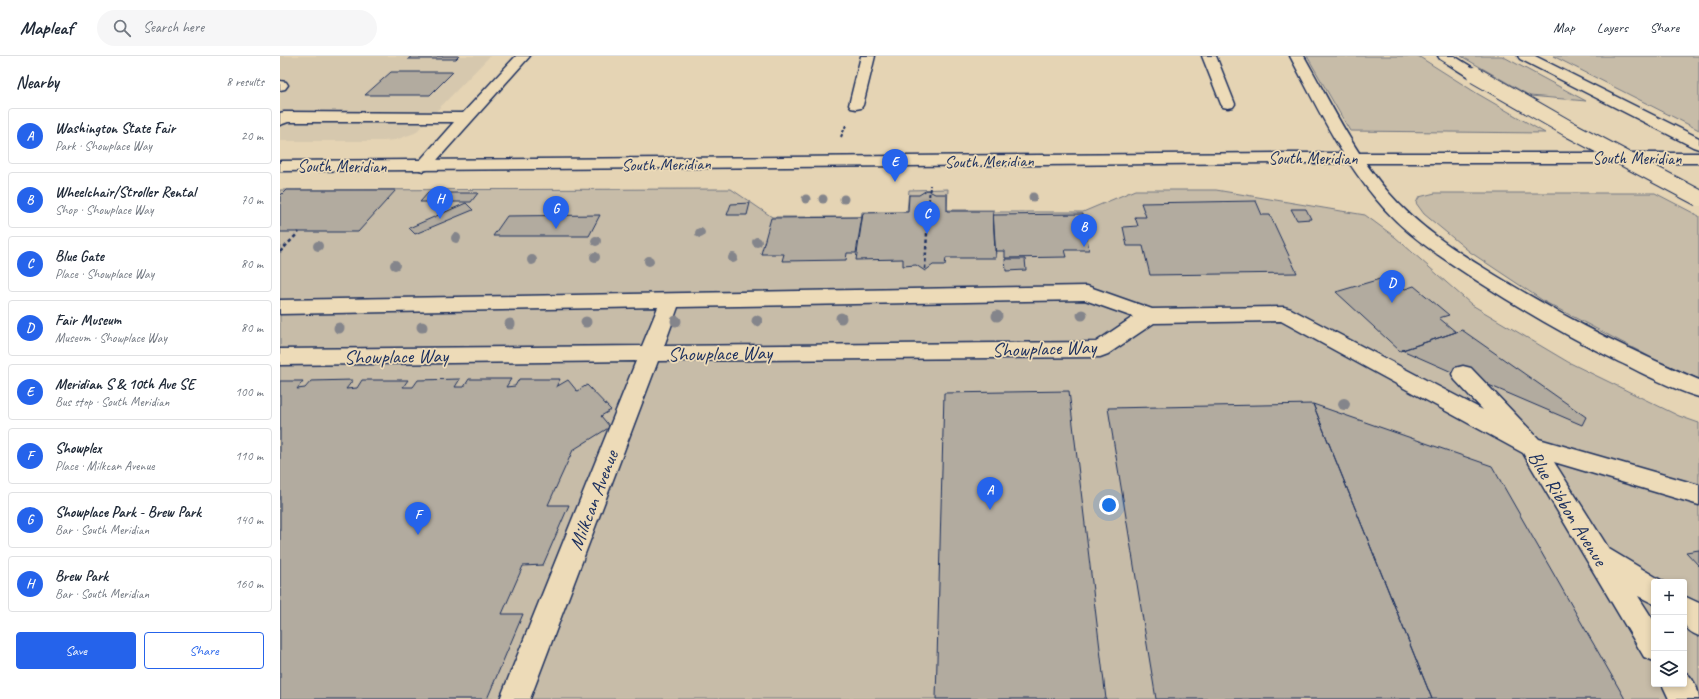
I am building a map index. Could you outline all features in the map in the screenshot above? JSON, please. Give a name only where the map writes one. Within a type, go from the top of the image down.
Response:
[{"type":"main road","points":[[424,166],[523,56]]},
{"type":"main road","points":[[856,105],[868,56]]},
{"type":"main road","points":[[1209,56],[1228,104]]},
{"type":"main road","points":[[1297,56],[1353,158],[1375,187],[1398,213],[1433,243],[1522,302],[1602,343],[1699,389]]},
{"type":"main road","points":[[1445,56],[1571,130],[1699,198]]},
{"type":"main road","points":[[1525,56],[1699,144]]},
{"type":"main road","points":[[280,120],[284,117],[467,118]]},
{"type":"main road","name":"South Meridian","points":[[280,166],[1353,158],[1699,158]]},
{"type":"main road","points":[[280,307],[1087,293],[1150,316]]},
{"type":"main road","name":"Milkcan Avenue","points":[[514,699],[672,300]]},
{"type":"main road","name":"Blue Ribbon Avenue","points":[[1150,316],[1284,314],[1531,446],[1651,641]]},
{"type":"main road","name":"Showplace Way","points":[[280,357],[1100,349],[1150,316]]},
{"type":"main road","points":[[1462,374],[1531,446],[1699,495]]},
{"type":"main road","points":[[1599,556],[1651,589]]},
{"type":"main road","points":[[1687,611],[1694,615],[1699,623]]},
{"type":"main road","points":[[1679,687],[1686,699]]},
{"type":"path","points":[[924,296],[930,184]]},
{"type":"path","points":[[280,252],[299,232]]},
{"type":"shaded area","points":[[280,56],[490,56],[415,133],[395,140],[383,141],[280,141]]},
{"type":"shaded area","points":[[1307,56],[1418,56],[1478,94],[1545,133],[1350,131]]},
{"type":"shaded area","points":[[1461,56],[1502,56],[1586,101],[1530,96]]},
{"type":"shaded area","points":[[1553,56],[1699,56],[1699,130]]},
{"type":"shaded area","points":[[731,189],[772,217],[861,217],[862,212],[907,212],[909,190],[948,189],[947,210],[994,210],[994,212],[1083,212],[1135,190],[1216,190],[1365,215],[1395,237],[1472,305],[1568,362],[1679,416],[1699,423],[1699,699],[280,699],[280,190]]},
{"type":"shaded area","points":[[1435,193],[1655,193],[1699,216],[1699,379],[1658,361],[1545,302],[1470,252],[1424,214],[1416,203],[1419,197]]},
{"type":"building","points":[[412,56],[459,56],[456,59],[408,59]]},
{"type":"building","points":[[391,72],[453,72],[430,95],[365,95]]},
{"type":"building","points":[[286,190],[396,190],[358,232],[280,232],[280,196]]},
{"type":"building","points":[[927,190],[935,194],[947,194],[947,211],[993,211],[996,258],[946,258],[945,265],[933,265],[925,271],[916,265],[903,266],[903,259],[856,260],[863,213],[908,212],[909,195],[919,195]]},
{"type":"building","points":[[428,193],[478,193],[471,202],[420,202]]},
{"type":"building","points":[[1256,201],[1262,215],[1270,215],[1297,273],[1150,275],[1143,246],[1127,246],[1123,227],[1138,226],[1135,217],[1146,217],[1141,203]]},
{"type":"building","points":[[466,203],[473,210],[415,234],[409,228]]},
{"type":"building","points":[[750,203],[747,215],[727,215],[731,204]]},
{"type":"building","points":[[1291,209],[1306,209],[1311,219],[1297,220]]},
{"type":"building","points":[[1083,214],[1089,250],[1065,250],[1067,257],[1005,258],[1005,251],[995,251],[993,215]]},
{"type":"building","points":[[600,215],[589,236],[493,236],[507,216]]},
{"type":"building","points":[[862,217],[856,253],[847,253],[846,260],[782,261],[784,254],[761,254],[771,218]]},
{"type":"building","points":[[1005,259],[1025,259],[1026,270],[1006,271]]},
{"type":"building","points":[[1390,276],[1405,289],[1414,286],[1449,315],[1439,318],[1456,332],[1400,351],[1336,292]]},
{"type":"building","points":[[1462,330],[1586,417],[1582,425],[1463,374],[1461,376],[1402,350]]},
{"type":"building","points":[[460,379],[455,387],[464,387],[469,379],[511,379],[506,387],[515,386],[519,379],[560,379],[556,387],[568,380],[577,391],[587,385],[611,410],[601,416],[610,427],[573,450],[548,505],[569,505],[543,565],[523,566],[502,614],[523,614],[487,699],[280,699],[280,381],[303,381],[297,389],[305,388],[311,381],[353,380],[346,389],[357,388],[362,380],[408,380],[403,387],[413,387],[418,380]]},
{"type":"building","points":[[1069,391],[1106,699],[936,699],[944,393]]},
{"type":"building","points":[[1313,404],[1432,699],[1156,699],[1108,408]]},
{"type":"building","points":[[1313,404],[1492,466],[1625,699],[1432,699]]},
{"type":"building","points":[[1699,550],[1699,566],[1686,552]]},
{"type":"place","name":"Meridian S & 10th Ave SE","points":[[895,182]]},
{"type":"place","name":"Brew Park","points":[[440,219]]},
{"type":"place","name":"Showplace Park - Brew Park","points":[[556,229]]},
{"type":"place","name":"Blue Gate","points":[[927,234]]},
{"type":"place","name":"Wheelchair/Stroller Rental","points":[[1084,247]]},
{"type":"place","name":"Fair Museum","points":[[1392,303]]},
{"type":"place","name":"Washington State Fair","points":[[990,510]]},
{"type":"place","name":"Showplex","points":[[418,535]]}]
